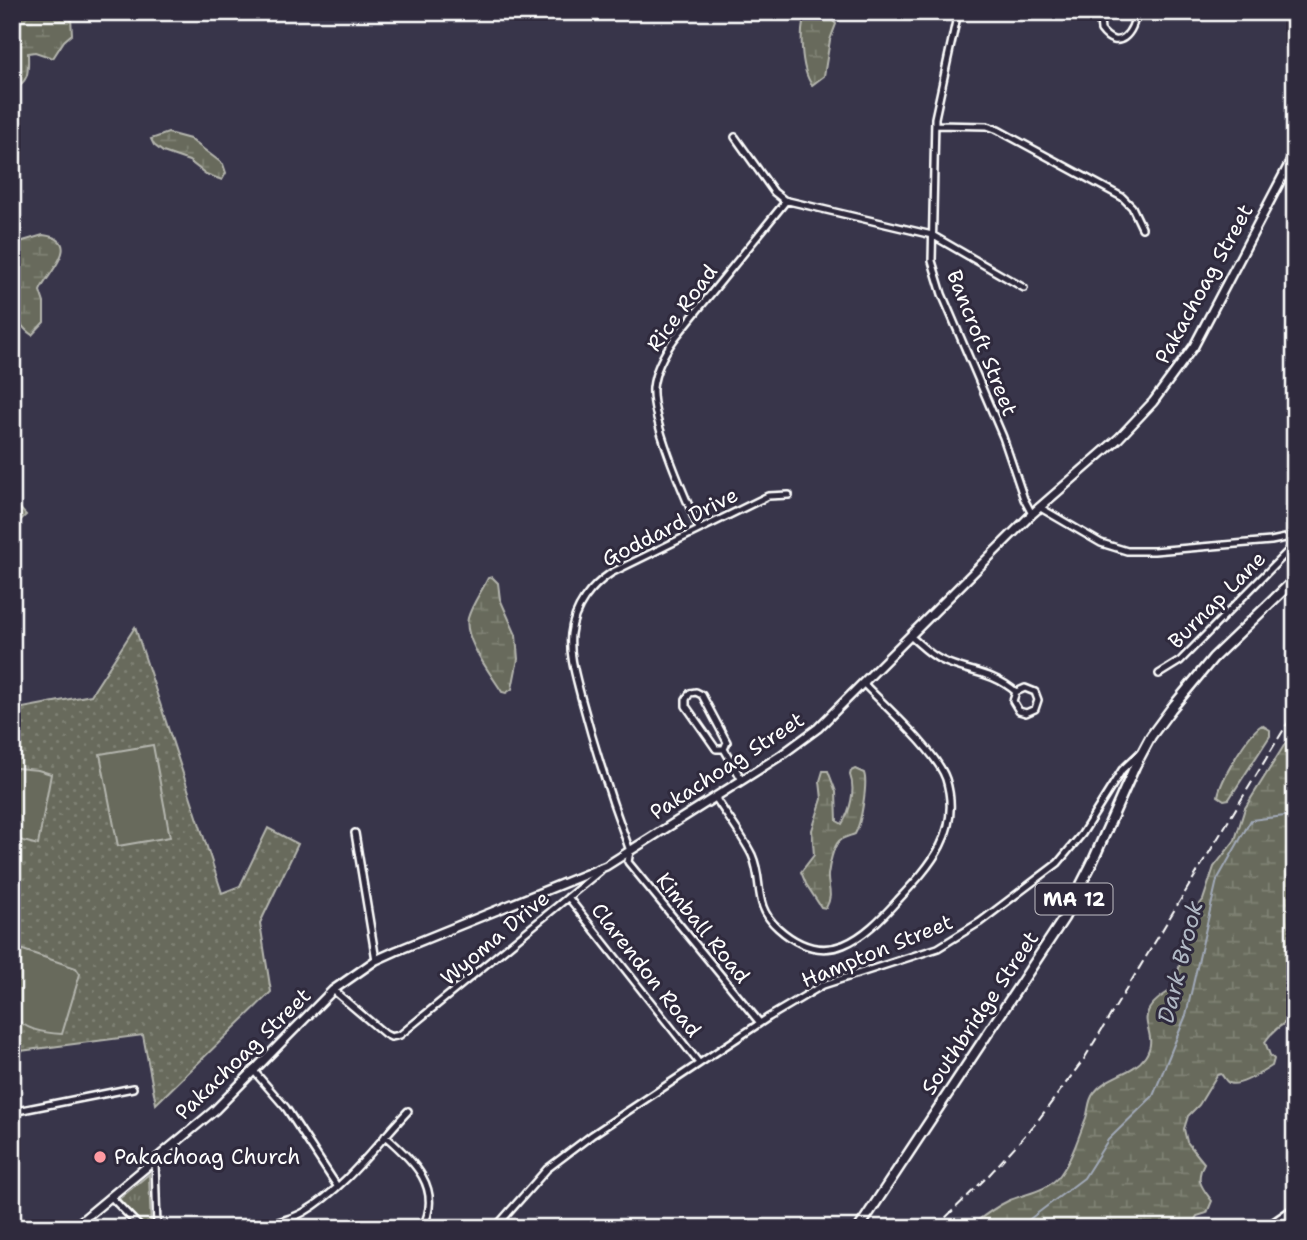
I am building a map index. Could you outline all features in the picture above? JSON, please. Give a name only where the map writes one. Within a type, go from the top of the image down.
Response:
[{"type":"highway","points":[[1269,1228],[1295,1210]]},
{"type":"main road","name":"Southbridge Street","points":[[859,1228],[1064,918],[1143,750],[1171,709],[1213,658],[1295,579]]},
{"type":"street","name":"Bancroft Street","points":[[958,12],[935,125],[932,261],[942,294],[1006,444],[1024,499],[1032,514]]},
{"type":"street","points":[[1105,12],[1100,19],[1101,30],[1109,38],[1118,40],[1132,30],[1136,12]]},
{"type":"street","points":[[935,125],[987,126],[998,130],[1122,197],[1132,207],[1142,228]]},
{"type":"street","points":[[734,137],[777,195],[786,201],[932,235],[1024,288]]},
{"type":"street","name":"Pakachoag Street","points":[[73,1228],[215,1110],[333,990],[376,960],[606,866],[812,733],[1039,506],[1128,429],[1153,402],[1177,371],[1202,331],[1295,153]]},
{"type":"street","name":"Rice Road","points":[[699,529],[685,498],[658,419],[653,390],[656,376],[662,358],[675,338],[786,201]]},
{"type":"street","name":"Goddard Drive","points":[[630,851],[598,762],[573,663],[572,625],[584,599],[605,577],[768,496],[789,495]]},
{"type":"street","points":[[1039,506],[1094,540],[1127,551],[1208,547],[1295,536]]},
{"type":"street","name":"Burnap Lane","points":[[1159,674],[1180,661],[1295,544]]},
{"type":"street","points":[[910,636],[939,659],[986,673],[1016,692]]},
{"type":"street","points":[[715,797],[752,856],[762,908],[782,931],[810,946],[834,948],[858,939],[873,928],[926,870],[940,849],[948,825],[949,796],[944,774],[937,762],[863,683]]},
{"type":"street","points":[[1025,688],[1035,692],[1038,701],[1035,709],[1026,713],[1017,710],[1013,701],[1016,692],[1025,688]]},
{"type":"street","points":[[696,692],[702,695],[726,737],[724,749],[718,751],[714,747],[687,706],[686,699],[690,694],[696,692]]},
{"type":"street","points":[[724,749],[742,780]]},
{"type":"street","name":"Hampton Street","points":[[495,1228],[547,1169],[592,1135],[760,1023],[823,985],[932,950],[980,922],[1058,863],[1082,834],[1122,770],[1143,750]]},
{"type":"street","points":[[355,833],[376,960]]},
{"type":"street","name":"Kimball Road","points":[[630,851],[628,862],[760,1023]]},
{"type":"street","name":"Wyoma Drive","points":[[333,990],[388,1036],[404,1034],[606,866]]},
{"type":"street","name":"Clarendon Road","points":[[568,897],[699,1063]]},
{"type":"street","points":[[253,1070],[286,1108],[337,1186]]},
{"type":"street","points":[[12,1112],[133,1088]]},
{"type":"street","points":[[252,1228],[303,1212],[337,1186],[408,1111]]},
{"type":"street","points":[[385,1136],[423,1176],[430,1203],[422,1228]]},
{"type":"street","points":[[155,1161],[156,1228]]},
{"type":"street","points":[[111,1198],[141,1228]]},
{"type":"street","points":[[500,1222],[511,1228]]},
{"type":"green space","points":[[12,12],[67,12],[71,18],[72,34],[53,58],[35,52],[28,53],[25,79],[23,83],[12,88]]},
{"type":"green space","points":[[807,12],[814,12],[836,24],[830,40],[824,76],[812,85],[805,69],[802,48],[802,28]]},
{"type":"green space","points":[[168,133],[190,139],[223,164],[226,173],[222,180],[206,174],[189,161],[163,152],[154,145],[151,139]]},
{"type":"green space","points":[[43,235],[55,238],[62,244],[63,251],[40,291],[44,303],[44,322],[32,335],[23,327],[13,307],[12,248],[23,241]]},
{"type":"green space","points":[[12,500],[26,515],[12,528]]},
{"type":"green space","points":[[492,577],[498,583],[500,599],[516,635],[518,659],[512,689],[506,693],[502,692],[479,656],[468,626],[472,608],[488,578]]},
{"type":"green space","points":[[135,627],[222,893],[240,886],[268,828],[298,844],[260,923],[271,992],[156,1104],[143,1035],[12,1052],[12,710],[91,695]]},
{"type":"green space","points":[[1295,724],[1295,1017],[1278,1028],[1265,1042],[1274,1059],[1272,1066],[1233,1084],[1226,1081],[1221,1074],[1217,1075],[1199,1105],[1188,1116],[1184,1129],[1187,1142],[1204,1163],[1200,1183],[1212,1201],[1207,1213],[1197,1216],[1190,1228],[968,1228],[1003,1204],[1055,1181],[1071,1155],[1094,1093],[1145,1057],[1150,1047],[1147,1016],[1150,1007],[1175,988],[1186,932],[1197,922],[1196,909],[1203,900],[1214,867],[1235,840],[1245,808]]},
{"type":"green space","points":[[1262,725],[1270,730],[1270,736],[1229,799],[1224,800],[1218,796],[1230,768],[1243,746]]},
{"type":"green space","points":[[153,745],[170,837],[118,846],[100,754]]},
{"type":"green space","points":[[17,768],[51,774],[38,845],[12,838],[12,770]]},
{"type":"green space","points":[[855,769],[864,773],[865,778],[860,822],[855,834],[840,840],[835,848],[828,875],[830,899],[826,908],[821,907],[801,872],[814,855],[812,830],[822,799],[820,781],[823,771],[828,771],[836,792],[837,821],[842,824],[851,800],[850,775]]},
{"type":"green space","points":[[20,949],[76,968],[80,974],[62,1034],[34,1030],[22,1024],[12,1014],[12,959]]},
{"type":"green space","points":[[149,1174],[151,1228],[145,1228],[119,1199]]},
{"type":"waterway","name":"Dark Brook","points":[[1018,1228],[1084,1178],[1108,1140],[1153,1096],[1186,1015],[1217,880],[1251,820],[1293,815],[1295,817]]},
{"type":"railway","points":[[935,1228],[989,1175],[1036,1123],[1084,1059],[1295,711]]},
{"type":"place","name":"Pakachoag Church","points":[[100,1157]]}]
